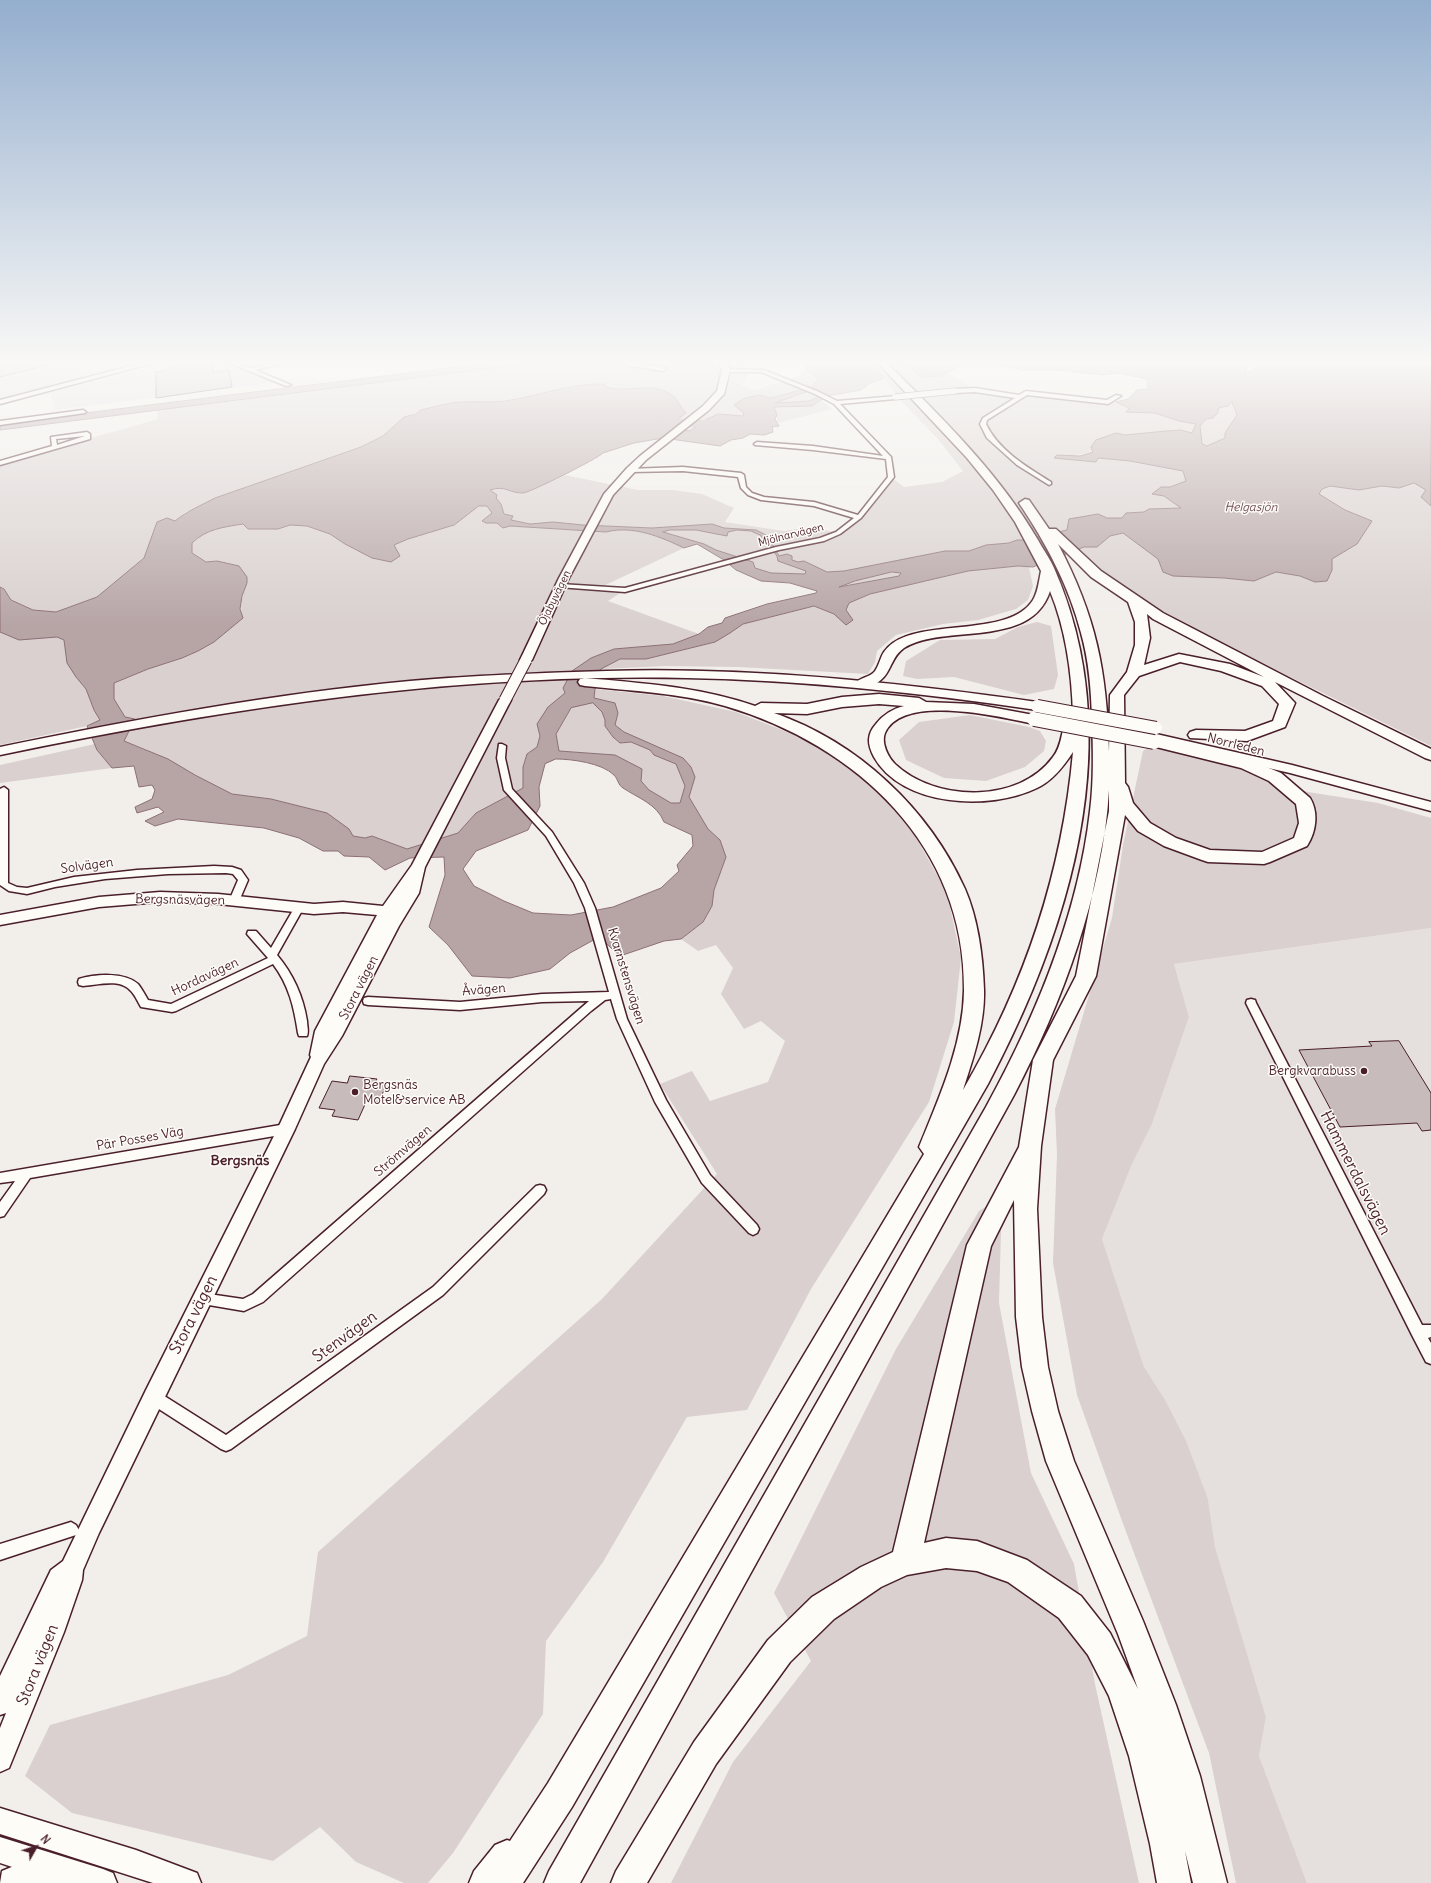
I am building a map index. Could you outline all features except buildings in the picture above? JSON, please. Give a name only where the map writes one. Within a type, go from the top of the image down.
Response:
[{"type":"highway","points":[[503,1883],[560,1795],[906,1207],[998,1044],[1025,985],[1046,929],[1068,851],[1075,818],[1080,773],[1081,706],[1072,641],[1061,603],[1047,567],[1027,529],[988,476],[963,450]]},
{"type":"highway","points":[[979,450],[988,459]]},
{"type":"highway","points":[[1023,500],[1045,528],[1096,574],[1135,602],[1190,634],[1431,755]]},
{"type":"highway","points":[[561,1883],[983,1133],[1042,1014],[1078,910],[1097,824],[1102,759],[1097,678],[1091,643],[1078,603],[1045,528]]},
{"type":"highway","points":[[862,684],[878,676],[882,672],[888,655],[904,642],[932,634],[994,626],[1025,615],[1034,607],[1041,597],[1047,567]]},
{"type":"highway","points":[[1135,602],[1142,618],[1144,635],[1134,673],[1117,695],[1117,811],[1086,976],[1043,1060],[1030,1146],[1025,1209],[1026,1278],[1035,1367],[1045,1411],[1060,1461],[1132,1632],[1160,1705],[1184,1776],[1210,1883]]},
{"type":"highway","points":[[1134,673],[1179,658],[1225,667],[1267,683],[1287,703],[1280,724],[1247,736],[1196,735]]},
{"type":"highway","points":[[585,682],[608,680],[685,693],[732,704],[770,709],[807,709],[842,702],[879,699],[1035,713],[1216,751]]},
{"type":"highway","points":[[732,704],[773,718],[814,737],[845,756],[876,779],[893,794],[920,824],[937,851],[957,890],[965,916],[970,941],[974,993],[970,1019],[962,1057],[948,1099],[906,1207]]},
{"type":"highway","points":[[959,706],[915,707],[886,718],[876,734],[878,749],[889,767],[898,774],[917,784],[954,795],[986,797],[1020,791],[1041,780],[1057,764],[1069,742],[1071,726],[1081,706]]},
{"type":"highway","points":[[1117,777],[1125,804],[1144,827],[1170,842],[1208,856],[1264,858],[1301,842],[1308,823],[1304,802],[1275,777],[1246,764],[1157,738]]},
{"type":"highway","points":[[905,1560],[979,1245],[1030,1146]]},
{"type":"highway","points":[[628,1883],[705,1753],[779,1650],[823,1608],[871,1577],[905,1560],[946,1553],[977,1556],[1017,1570],[1070,1607],[1099,1644],[1123,1690],[1145,1756],[1167,1844],[1174,1883]]},
{"type":"highway","points":[[486,1883],[560,1795]]},
{"type":"highway","points":[[14,1883],[42,1880],[61,1883]]},
{"type":"main road","name":"Norrleden","points":[[608,680],[713,676],[862,684],[945,693],[1157,738],[1196,735],[1323,767],[1431,797]]},
{"type":"main road","points":[[561,679],[585,682]]},
{"type":"main road","points":[[0,751],[136,726],[306,701],[561,679],[698,682],[771,686],[861,693],[959,706]]},
{"type":"main road","points":[[0,756],[90,734]]},
{"type":"main road","name":"Norrleden","points":[[1216,751],[1337,780],[1431,807]]},
{"type":"street","points":[[0,463],[45,450]]},
{"type":"street","name":"Öjabyvägen","points":[[389,918],[412,894],[418,867],[526,660],[560,586],[609,494],[630,470],[654,450]]},
{"type":"street","points":[[827,450],[889,458]]},
{"type":"street","points":[[881,450],[889,458]]},
{"type":"street","points":[[1004,450],[1019,464],[1049,484]]},
{"type":"street","name":"Mjölnarvägen","points":[[560,586],[625,590],[720,566],[778,548],[817,541],[833,536],[859,517],[891,477],[889,458]]},
{"type":"street","points":[[630,470],[683,469],[741,475],[743,487],[750,494],[763,499],[814,504],[859,517]]},
{"type":"street","name":"Kvarnstensvägen","points":[[502,746],[501,758],[508,790],[549,834],[579,883],[590,908],[600,938],[622,1019],[668,1114],[706,1179],[753,1229]]},
{"type":"street","name":"Solvägen","points":[[4,790],[0,854],[2,879],[4,884],[14,889],[29,891],[58,883],[150,871],[211,869],[234,871],[241,875],[243,880],[234,902]]},
{"type":"street","name":"Bergsnäsvägen","points":[[0,920],[53,909],[111,900],[160,897],[299,907],[314,909],[321,914],[389,918]]},
{"type":"street","points":[[274,957],[299,907]]},
{"type":"street","name":"Stora vägen","points":[[0,1759],[52,1632],[70,1580],[71,1569],[153,1397],[286,1129],[317,1061],[323,1031],[389,918]]},
{"type":"street","points":[[252,934],[284,970],[296,993],[300,1006],[302,1033]]},
{"type":"street","name":"Hordavägen","points":[[83,982],[115,980],[126,982],[134,987],[145,1004],[172,1008],[274,957]]},
{"type":"street","name":"Strömvägen","points":[[202,1299],[244,1304],[258,1298],[581,1014],[602,997],[616,994]]},
{"type":"street","name":"Åvägen","points":[[368,1001],[460,1006],[542,998],[602,997]]},
{"type":"street","name":"Hammerdalsvägen","points":[[1251,1003],[1425,1332],[1431,1357]]},
{"type":"street","name":"Pär Posses Väg","points":[[0,1178],[286,1129]]},
{"type":"street","points":[[0,1212],[26,1174]]},
{"type":"street","name":"Stenvägen","points":[[153,1397],[226,1444],[438,1291],[540,1190]]},
{"type":"street","points":[[0,1552],[71,1530]]},
{"type":"street","name":"Stora vägen","points":[[0,1703],[59,1578],[71,1569]]},
{"type":"street","points":[[0,1821],[136,1863],[187,1883]]},
{"type":"street","points":[[0,1850],[104,1883]]},
{"type":"shaded area","points":[[50,450],[353,450],[215,498],[200,507],[186,512],[150,542],[144,558],[97,597],[56,612],[33,610],[11,600],[4,589],[0,587],[0,464]]},
{"type":"shaded area","points":[[946,450],[1094,450],[1076,455],[1057,455],[1055,458],[1096,462],[1098,458],[1130,461],[1183,471],[1186,481],[1170,487],[1161,487],[1153,494],[1164,496],[1182,508],[1149,509],[1145,512],[1126,513],[1122,518],[1107,518],[1098,514],[1069,519],[1067,530],[1025,540],[986,545],[969,551],[945,551],[844,571],[827,572],[804,561],[798,562],[779,556],[768,536],[756,530],[724,528],[712,524],[652,528],[553,522],[530,524],[511,520],[513,516],[504,514],[501,504],[489,490],[500,487],[514,492],[524,493],[565,475],[638,490],[673,490],[702,494],[734,508],[725,522],[784,531],[810,527],[838,533],[859,517],[891,477],[904,487],[942,482],[963,471]]},
{"type":"shaded area","points":[[1414,483],[1427,490],[1422,497],[1431,506],[1431,746],[1225,645],[1150,604],[1098,568],[1077,550],[1084,547],[1097,547],[1110,536],[1123,533],[1158,559],[1163,572],[1254,581],[1276,572],[1300,576],[1315,582],[1332,570],[1332,559],[1357,544],[1372,521],[1345,510],[1318,494],[1322,489],[1330,486],[1359,490],[1382,486],[1399,488]]},
{"type":"shaded area","points":[[479,506],[487,506],[492,513],[482,522],[497,522],[503,528],[510,526],[606,532],[616,530],[636,531],[656,536],[684,548],[599,588],[625,590],[608,601],[699,634],[673,644],[614,649],[591,658],[572,671],[563,688],[565,693],[548,707],[537,747],[527,754],[523,767],[523,788],[476,813],[458,833],[407,849],[372,836],[365,838],[353,836],[271,799],[232,794],[145,749],[124,741],[135,719],[125,718],[114,699],[114,683],[198,651],[214,642],[243,618],[241,609],[247,583],[217,561],[206,562],[192,553],[192,543],[201,535],[221,527],[243,524],[278,529],[290,525],[307,526],[330,534],[357,551],[394,545],[408,539],[454,525]]},
{"type":"shaded area","points":[[670,530],[696,530],[727,536],[728,532],[737,530],[751,531],[760,535],[777,556],[778,561],[806,571],[805,575],[771,573],[755,568],[753,562],[716,550],[704,544],[662,532]]},
{"type":"shaded area","points":[[1018,566],[1029,567],[1033,586],[1028,600],[1016,609],[978,620],[943,624],[896,635],[877,651],[875,662],[868,674],[738,667],[666,666],[601,669],[620,659],[646,659],[715,642],[743,624],[790,611],[814,606],[834,614],[846,610],[849,603],[870,594],[968,571]]},
{"type":"shaded area","points":[[892,572],[901,573],[899,576],[837,587],[855,581]]},
{"type":"shaded area","points":[[1037,622],[1051,626],[1058,675],[1054,689],[1024,695],[954,677],[917,679],[903,676],[906,661],[940,640],[995,639],[1018,627]]},
{"type":"shaded area","points":[[0,632],[9,636],[57,637],[64,640],[65,647],[76,677],[86,689],[94,710],[100,720],[87,726],[0,745]]},
{"type":"shaded area","points":[[595,689],[663,696],[736,712],[808,740],[865,779],[908,823],[947,893],[961,958],[954,1022],[929,1102],[811,1289],[747,1410],[687,1417],[603,1562],[546,1641],[543,1714],[453,1853],[428,1883],[404,1883],[356,1862],[320,1827],[273,1861],[72,1813],[25,1776],[50,1725],[228,1675],[307,1636],[318,1552],[602,1299],[717,1174],[660,1084],[692,1071],[710,1101],[768,1082],[785,1041],[761,1021],[744,1029],[721,994],[733,968],[716,945],[698,951],[681,939],[703,922],[712,906],[714,890],[726,857],[720,840],[708,829],[689,797],[695,778],[691,767],[624,732],[615,725],[618,713],[594,698]]},
{"type":"shaded area","points":[[593,703],[602,712],[605,720],[605,726],[613,737],[620,743],[631,742],[650,750],[654,755],[676,764],[685,786],[680,803],[671,803],[649,790],[615,755],[559,751],[556,734],[571,708]]},
{"type":"shaded area","points":[[970,715],[1029,727],[1040,731],[1046,741],[1044,751],[1025,767],[986,781],[944,778],[906,760],[899,740],[919,722]]},
{"type":"shaded area","points":[[95,744],[97,750],[112,768],[0,783],[0,765]]},
{"type":"shaded area","points":[[1152,745],[1207,758],[1308,792],[1378,803],[1431,818],[1431,928],[1174,964],[1189,1017],[1152,1124],[1132,1164],[1102,1239],[1144,1367],[1164,1398],[1186,1441],[1208,1499],[1215,1547],[1266,1717],[1259,1756],[1307,1883],[1236,1883],[1209,1753],[1122,1521],[1077,1395],[1053,1263],[1057,1155],[1055,1109],[1112,918],[1123,845],[1143,751]]},
{"type":"shaded area","points":[[1431,928],[1431,1883],[1307,1883],[1259,1756],[1266,1717],[1215,1547],[1208,1499],[1164,1398],[1144,1367],[1102,1239],[1132,1164],[1152,1124],[1189,1017],[1174,964]]},
{"type":"shaded area","points":[[1002,1196],[999,1303],[1031,1473],[1074,1564],[1095,1684],[1139,1883],[671,1883],[733,1762],[811,1661],[774,1593],[896,1349],[979,1211]]},
{"type":"water","name":"Helgasjön","points":[[353,450],[613,450],[603,453],[550,482],[523,493],[500,488],[490,490],[497,495],[496,498],[501,504],[504,514],[513,516],[511,520],[530,524],[553,522],[652,528],[712,524],[724,528],[756,530],[768,536],[779,556],[787,554],[792,556],[792,560],[798,562],[804,561],[827,572],[844,571],[945,551],[969,551],[986,545],[1025,540],[1067,530],[1069,519],[1098,514],[1107,518],[1122,518],[1126,513],[1144,512],[1149,509],[1181,508],[1164,496],[1152,494],[1161,487],[1170,487],[1186,481],[1183,471],[1130,461],[1098,458],[1096,462],[1054,458],[1057,455],[1080,456],[1093,452],[1092,450],[1431,450],[1431,506],[1421,497],[1426,490],[1414,483],[1399,488],[1382,486],[1359,490],[1330,486],[1322,489],[1319,494],[1345,510],[1372,521],[1357,544],[1332,559],[1332,570],[1327,581],[1315,582],[1300,576],[1276,572],[1254,581],[1173,576],[1163,572],[1158,559],[1123,533],[1110,536],[1097,547],[1084,547],[1033,567],[1018,566],[968,571],[870,594],[849,603],[846,610],[853,620],[846,625],[834,614],[814,606],[743,624],[715,642],[646,659],[620,659],[601,669],[594,698],[615,703],[618,713],[615,725],[624,732],[683,758],[691,767],[695,777],[689,797],[708,829],[720,840],[726,857],[714,890],[712,906],[703,922],[681,939],[664,941],[620,956],[599,937],[570,953],[550,969],[510,978],[472,976],[448,945],[429,927],[445,875],[444,857],[410,858],[385,870],[369,857],[344,856],[338,851],[323,851],[299,838],[264,828],[178,819],[155,826],[145,821],[164,812],[158,807],[137,813],[135,807],[152,799],[155,790],[152,785],[139,787],[134,766],[112,768],[97,750],[87,726],[100,720],[94,710],[86,689],[67,663],[64,640],[57,637],[19,640],[0,632],[0,587],[4,589],[11,600],[33,610],[56,612],[97,597],[144,558],[157,522],[167,518],[175,521],[215,498]],"holes":[[[479,506],[487,506],[492,513],[482,521],[486,523],[497,523],[503,528],[510,526],[606,532],[616,530],[636,531],[656,536],[684,548],[697,544],[724,560],[736,570],[761,581],[790,583],[817,591],[816,593],[767,604],[725,618],[722,623],[708,627],[699,634],[673,644],[614,649],[591,658],[572,671],[563,688],[565,693],[548,707],[537,724],[540,736],[537,747],[527,754],[523,767],[523,788],[476,813],[458,833],[407,849],[372,836],[365,838],[353,836],[349,829],[327,813],[271,799],[232,794],[168,759],[124,741],[135,719],[125,717],[114,699],[114,683],[198,651],[214,642],[243,618],[240,609],[242,596],[247,583],[247,577],[239,566],[217,561],[206,562],[192,553],[192,543],[197,538],[216,529],[243,524],[248,529],[278,529],[290,525],[307,526],[330,534],[345,544],[372,558],[391,562],[400,556],[394,545],[408,539],[454,525]],[[670,530],[696,530],[727,536],[728,532],[737,530],[751,531],[760,535],[777,556],[778,561],[806,571],[805,574],[771,573],[755,568],[753,562],[716,550],[704,544],[663,532]],[[892,572],[901,573],[899,576],[839,587],[855,581]],[[593,703],[602,712],[605,720],[605,726],[613,737],[620,743],[631,742],[650,750],[654,755],[676,764],[685,786],[680,803],[671,803],[649,790],[641,781],[642,769],[615,755],[559,751],[556,734],[571,708]],[[556,759],[578,761],[602,767],[614,775],[621,787],[657,810],[664,822],[692,835],[693,846],[677,865],[679,871],[661,888],[613,907],[571,915],[533,913],[474,886],[463,869],[476,851],[528,830],[540,806],[539,787],[545,764]]]},
{"type":"place","name":"Bergkvarabuss","points":[[1364,1071]]},
{"type":"place","name":"Bergsnäs Motel&service AB","points":[[355,1092]]},
{"type":"district","name":"Bergsnäs","points":[[240,1161]]}]
